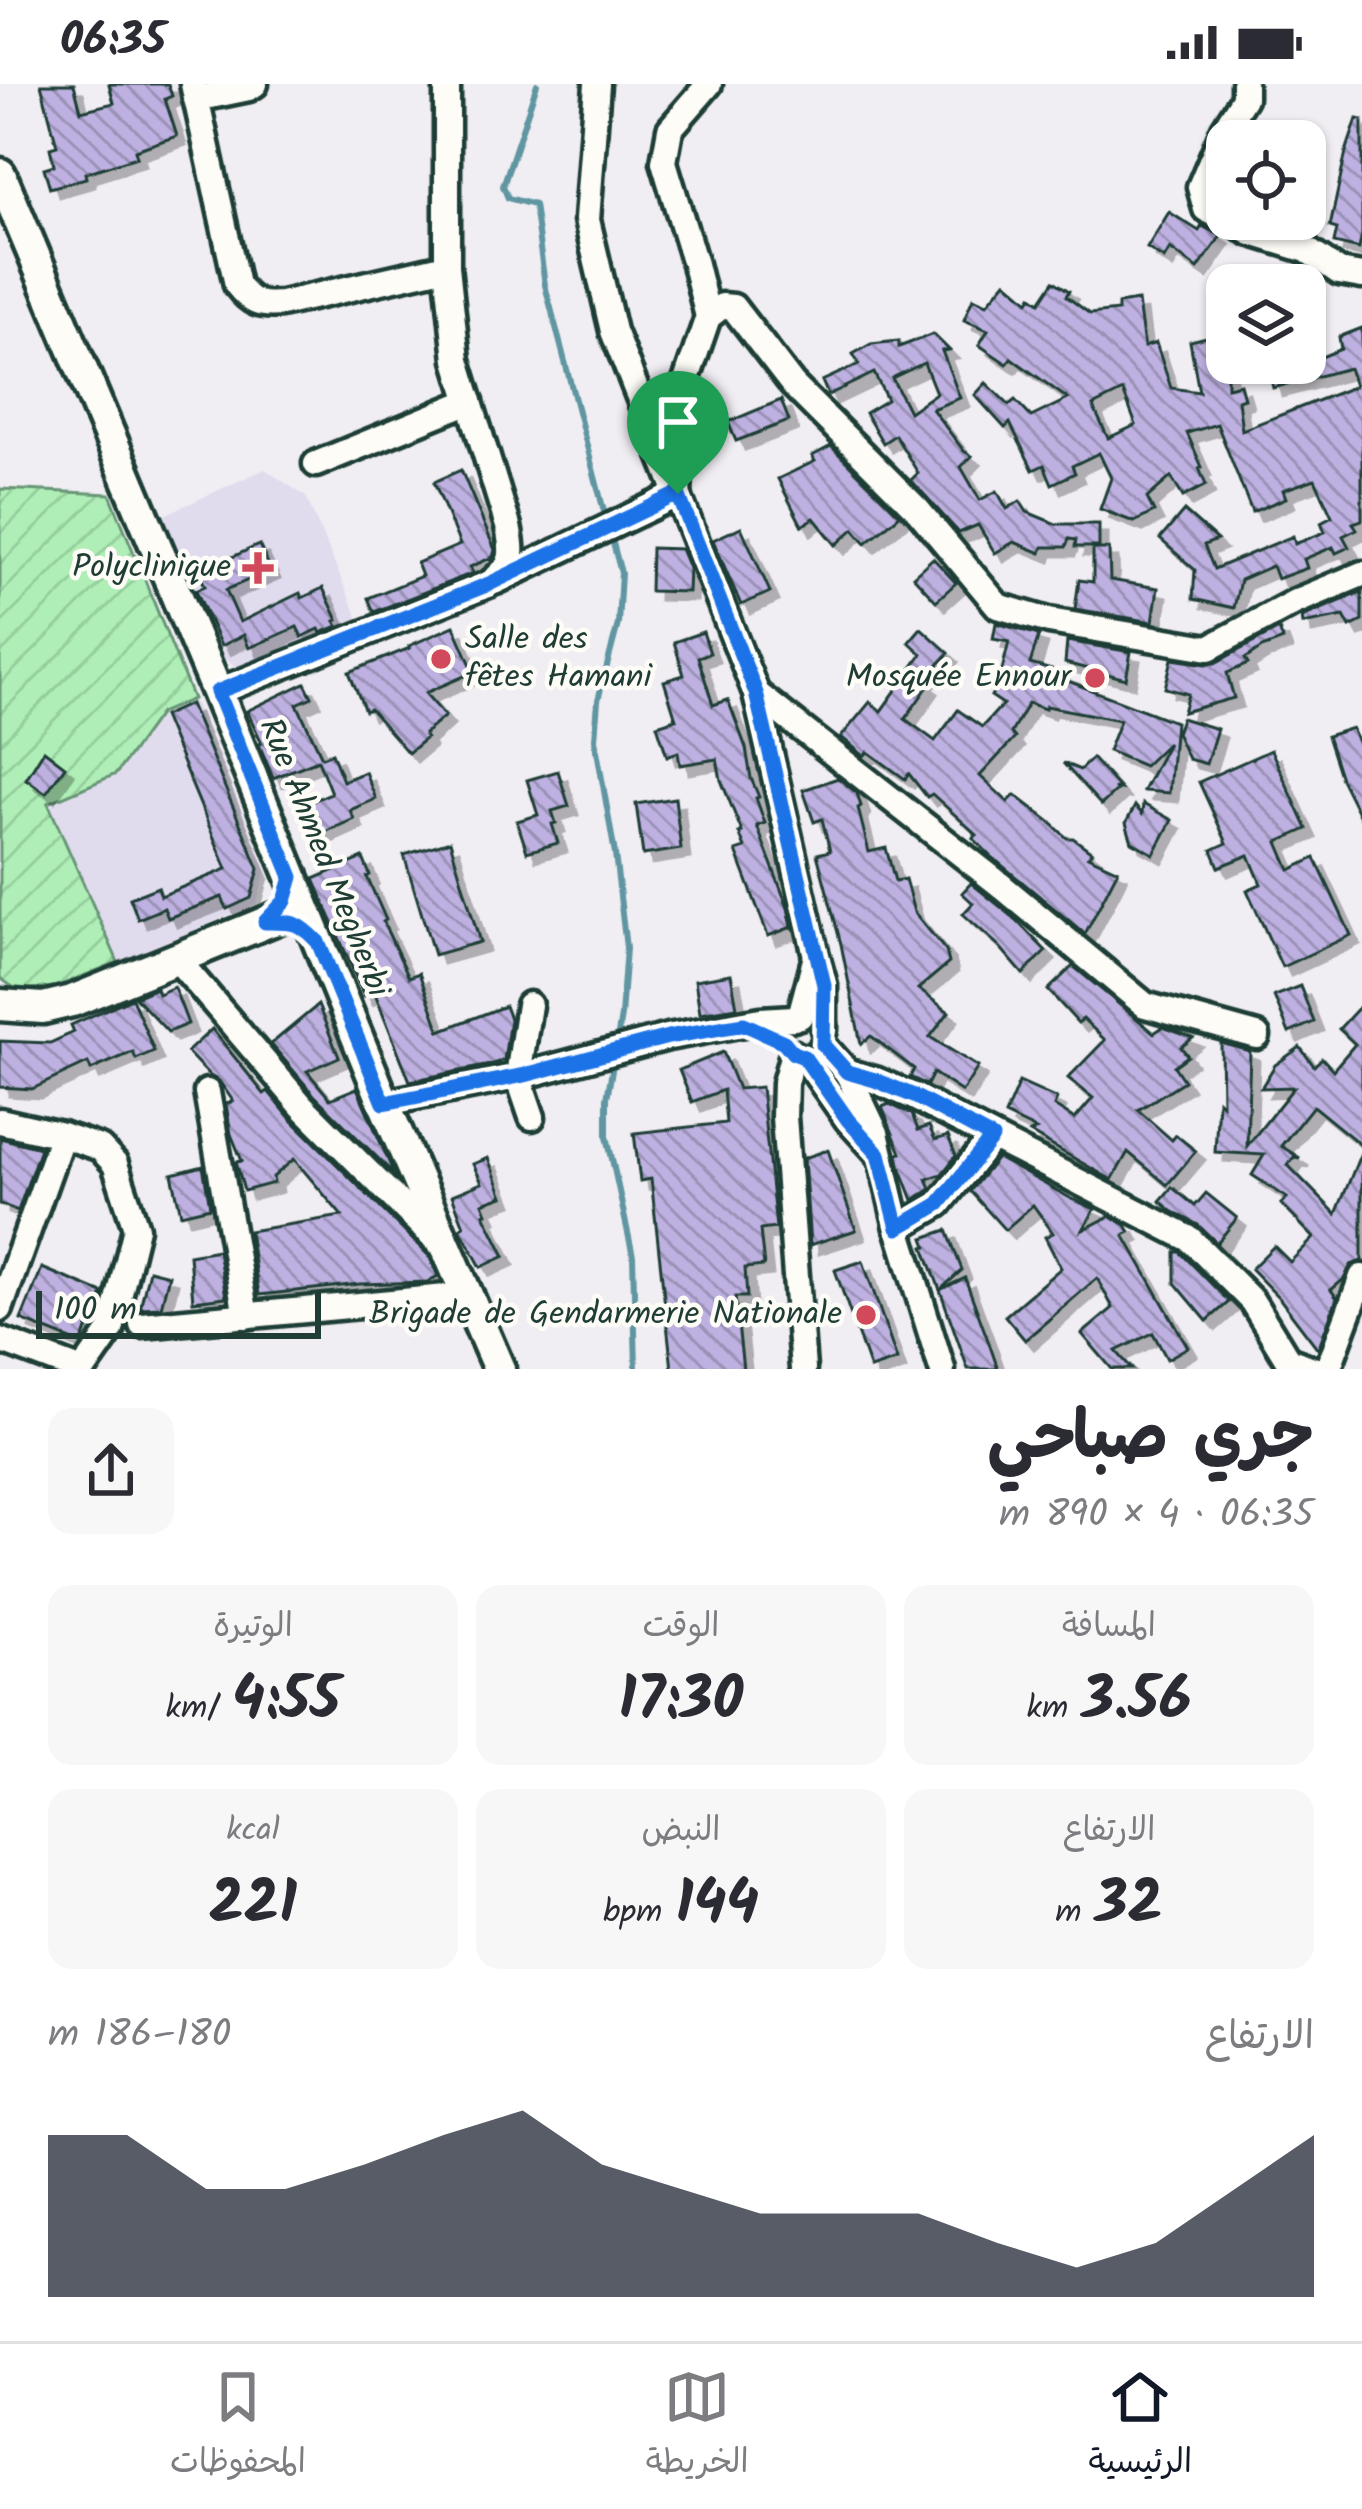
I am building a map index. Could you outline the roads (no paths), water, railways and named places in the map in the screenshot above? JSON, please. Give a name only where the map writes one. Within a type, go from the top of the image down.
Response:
[{"type":"main road","name":"Rue Ahmed Megherbi","points":[[0,174],[384,1103],[499,1369]]},
{"type":"main road","points":[[265,922],[285,901],[292,877]]},
{"type":"main road","points":[[4,1005],[43,1009],[72,1001],[304,907]]},
{"type":"main road","points":[[265,922],[301,925],[318,942]]},
{"type":"street","points":[[255,84],[195,92],[237,285],[249,301],[261,306],[281,304],[447,266]]},
{"type":"street","points":[[447,84],[447,266],[457,360],[513,553],[505,571],[489,584]]},
{"type":"street","points":[[596,84],[587,220],[613,331],[756,693],[824,985],[784,1083],[802,1369]]},
{"type":"street","points":[[678,494],[683,390],[708,317],[664,162],[670,129],[709,84]]},
{"type":"street","points":[[1244,84],[1244,98],[1225,128],[1200,187],[1206,209],[1252,233],[1306,250],[1339,272],[1362,276]]},
{"type":"street","points":[[708,317],[722,307],[733,307],[793,385],[917,509],[998,605],[1049,621],[1209,648],[1295,602],[1362,574]]},
{"type":"street","points":[[316,464],[470,401]]},
{"type":"street","points":[[217,692],[489,584],[678,494]]},
{"type":"street","points":[[756,693],[1145,1005],[1257,1036]]},
{"type":"street","points":[[176,958],[302,1106],[451,1256]]},
{"type":"street","points":[[529,1005],[521,1076],[532,1117]]},
{"type":"street","points":[[384,1103],[744,1024],[803,1037],[847,1072],[914,1096],[1190,1239],[1252,1301],[1288,1360],[1313,1369]]},
{"type":"street","points":[[803,1037],[848,1120],[879,1154]]},
{"type":"street","points":[[847,1072],[876,1133],[898,1228],[942,1369]]},
{"type":"street","points":[[207,1092],[246,1316]]},
{"type":"street","points":[[0,1121],[100,1148],[115,1164],[136,1228],[111,1330],[81,1369],[0,1340]]},
{"type":"street","points":[[0,1310],[5,1277],[62,1135]]},
{"type":"street","points":[[898,1228],[939,1204],[992,1138]]},
{"type":"street","points":[[1328,1369],[1362,1277]]},
{"type":"street","points":[[142,1325],[468,1295]]},
{"type":"waterway","points":[[537,84],[503,186],[508,198],[534,205],[545,285],[606,519]]},
{"type":"waterway","points":[[610,532],[621,573],[618,624],[598,700],[595,739],[626,948],[616,1046]]},
{"type":"waterway","points":[[614,1059],[607,1136],[633,1256],[636,1369]]},
{"type":"place","name":"Polyclinique","points":[[258,568]]},
{"type":"place","name":"Salle des fêtes Hamani","points":[[441,659]]},
{"type":"place","name":"Mosquée Ennour","points":[[1095,678]]},
{"type":"place","name":"Brigade de Gendarmerie Nationale","points":[[866,1315]]}]
